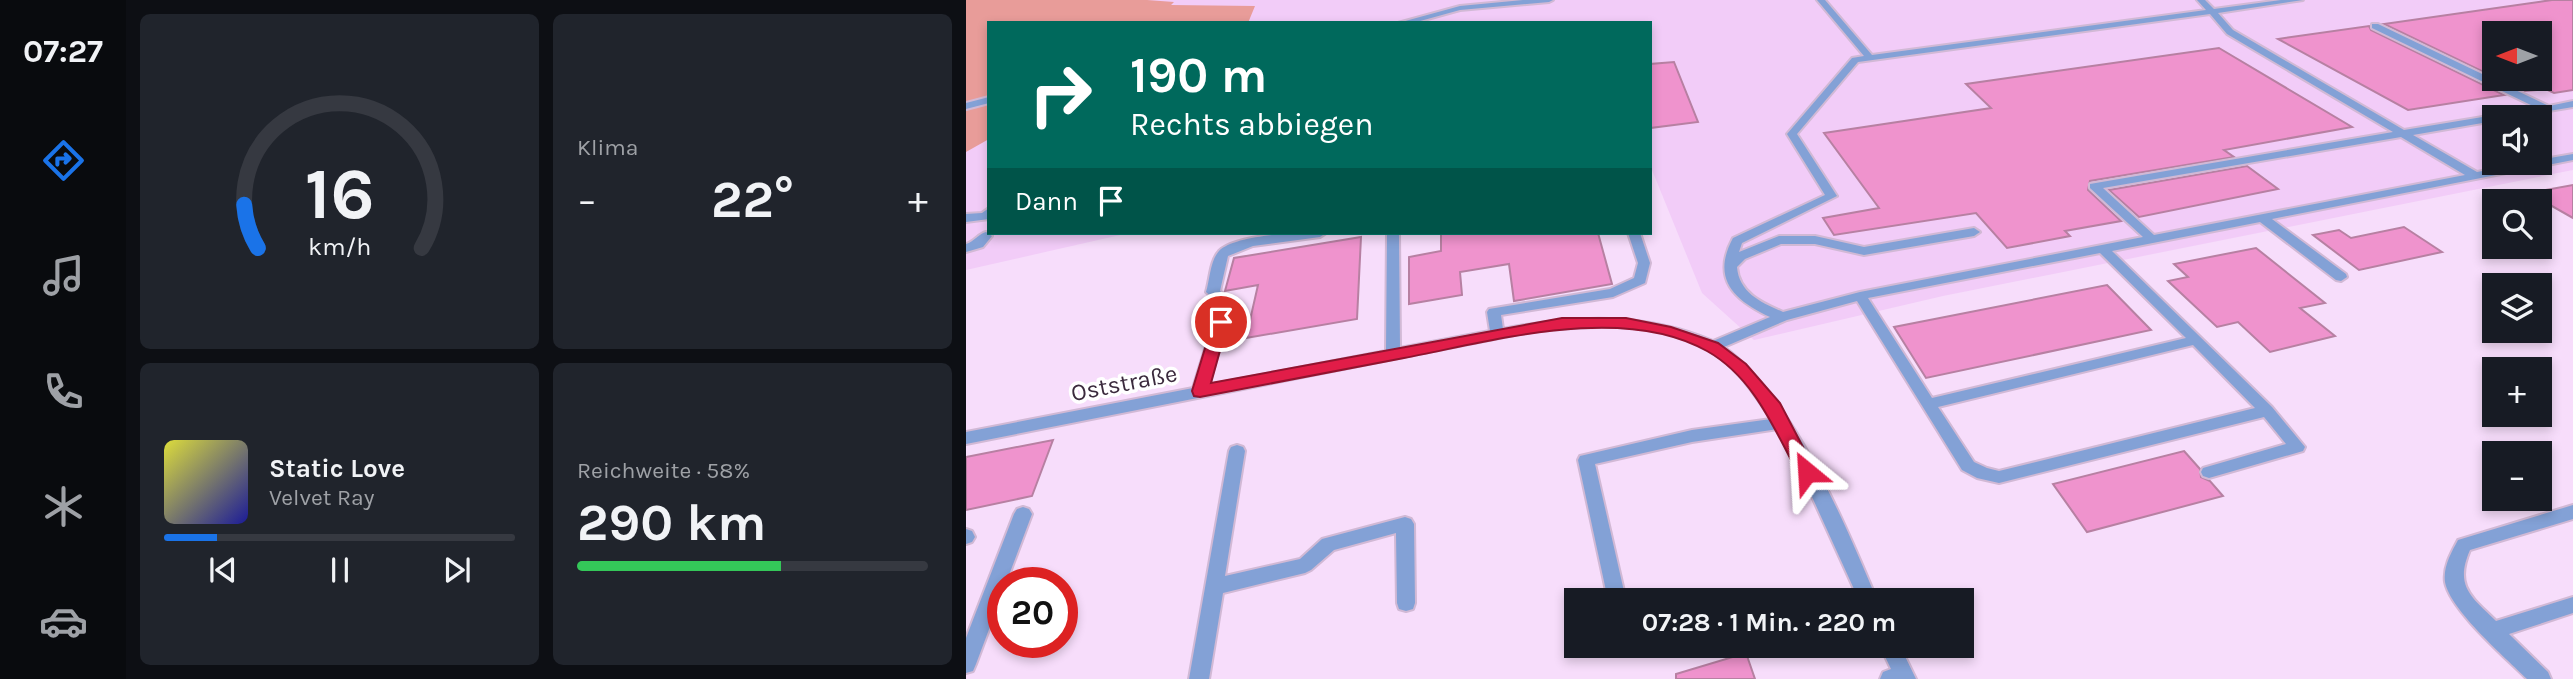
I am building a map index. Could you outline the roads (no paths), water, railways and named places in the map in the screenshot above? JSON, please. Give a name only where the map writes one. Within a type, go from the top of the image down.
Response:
[{"type":"lane","points":[[1410,21],[1460,8],[1549,0]]},
{"type":"lane","points":[[1821,0],[1869,57]]},
{"type":"lane","points":[[2201,0],[2230,32],[2475,176]]},
{"type":"lane","points":[[1782,317],[1758,306],[1737,291],[1729,268],[1737,242],[1831,196],[1792,134],[1855,60],[2299,0]]},
{"type":"lane","points":[[2375,26],[2540,105]]},
{"type":"lane","points":[[966,106],[987,101]]},
{"type":"lane","points":[[2552,108],[2573,104]]},
{"type":"lane","points":[[2153,240],[2094,186],[2482,120]]},
{"type":"lane","points":[[1712,346],[1782,317],[1860,296],[2573,157]]},
{"type":"lane","points":[[966,218],[987,214]]},
{"type":"lane","points":[[2263,218],[2341,277]]},
{"type":"lane","points":[[1729,268],[1741,256],[1779,240],[1815,240],[1864,251],[1974,232]]},
{"type":"lane","points":[[1200,391],[1226,302],[1213,292],[1222,255],[1228,249],[1244,244],[1306,235]]},
{"type":"lane","points":[[1393,235],[1393,354]]},
{"type":"lane","points":[[1497,335],[1494,312],[1613,293],[1640,279],[1644,263],[1635,235]]},
{"type":"lane","points":[[966,248],[979,244],[986,236]]},
{"type":"lane","points":[[2104,250],[2267,411],[2297,447],[2209,472]]},
{"type":"lane","points":[[1860,296],[1968,466],[1983,474],[1999,477],[2267,411]]},
{"type":"lane","name":"Oststraße","points":[[966,438],[1562,323],[1598,321],[1666,331],[1712,346],[1740,368],[1774,407],[1862,588]]},
{"type":"lane","points":[[1928,404],[2196,340]]},
{"type":"lane","points":[[1614,588],[1586,460],[1692,436],[1782,423]]},
{"type":"lane","points":[[1199,679],[1237,451]]},
{"type":"lane","points":[[2541,679],[2461,597],[2452,578],[2453,566],[2464,545],[2573,512]]},
{"type":"lane","points":[[966,664],[1023,514]]},
{"type":"lane","points":[[1214,587],[1305,565],[1328,544],[1405,524],[1406,603]]},
{"type":"lane","points":[[2493,631],[2573,606]]},
{"type":"lane","points":[[1894,658],[1900,677]]}]
